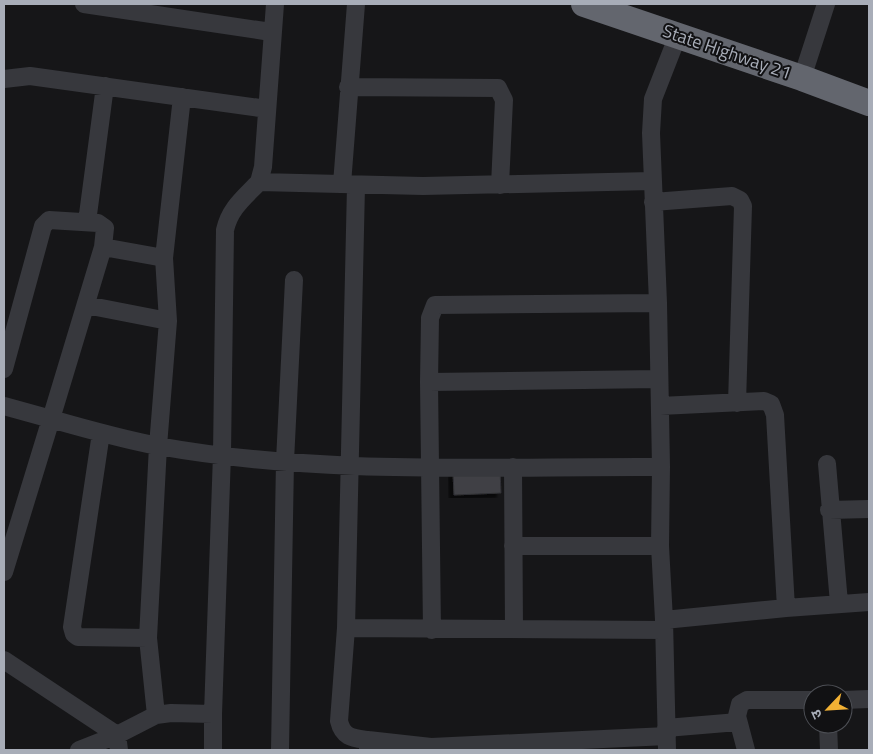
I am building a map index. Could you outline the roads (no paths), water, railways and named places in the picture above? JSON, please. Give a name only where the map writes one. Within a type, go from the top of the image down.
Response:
[{"type":"highway","name":"State Highway 21","points":[[584,4],[614,9],[678,35],[869,103]]},
{"type":"street","points":[[84,4],[272,32]]},
{"type":"street","points":[[212,750],[222,454],[226,230],[228,216],[235,206],[259,182],[263,167],[275,4]]},
{"type":"street","points":[[356,4],[348,86],[351,466],[346,628],[338,721],[344,734],[368,745],[431,749],[667,738],[738,722]]},
{"type":"street","points":[[802,78],[826,4]]},
{"type":"street","points":[[667,738],[660,546],[661,467],[658,303],[652,181],[653,98],[678,35]]},
{"type":"street","points":[[4,79],[30,76],[267,109]]},
{"type":"street","points":[[87,222],[105,86]]},
{"type":"street","points":[[348,86],[498,88],[504,100],[500,185]]},
{"type":"street","points":[[156,715],[148,638],[158,446],[168,321],[164,258],[182,97]]},
{"type":"street","points":[[259,182],[349,185],[500,185],[652,181]]},
{"type":"street","points":[[653,202],[732,196],[740,200],[743,206],[737,403]]},
{"type":"street","points":[[4,370],[43,226],[49,220],[98,223],[105,228],[104,247],[4,572]]},
{"type":"street","points":[[104,247],[164,258]]},
{"type":"street","points":[[280,750],[285,461],[294,280]]},
{"type":"street","points":[[432,630],[429,382],[430,318],[435,305],[658,303]]},
{"type":"street","points":[[86,305],[168,321]]},
{"type":"street","points":[[429,382],[659,379]]},
{"type":"street","points":[[660,406],[764,401],[771,404],[773,408],[786,608]]},
{"type":"street","points":[[4,406],[101,433],[158,446],[285,461],[351,466],[429,468],[661,467]]},
{"type":"street","points":[[101,433],[72,627],[74,634],[84,638],[148,638]]},
{"type":"street","points":[[827,464],[829,510],[839,603]]},
{"type":"street","points":[[513,467],[514,628]]},
{"type":"street","points":[[829,510],[869,509]]},
{"type":"street","points":[[514,546],[660,546]]},
{"type":"street","points":[[346,628],[432,630],[664,625],[786,608],[869,602]]},
{"type":"street","points":[[4,660],[118,743]]},
{"type":"street","points":[[853,700],[869,699]]},
{"type":"street","points":[[746,750],[738,722],[740,704],[747,700],[803,700]]},
{"type":"street","points":[[79,750],[118,743],[156,715],[171,713],[213,714]]},
{"type":"street","points":[[828,734],[829,750]]}]
